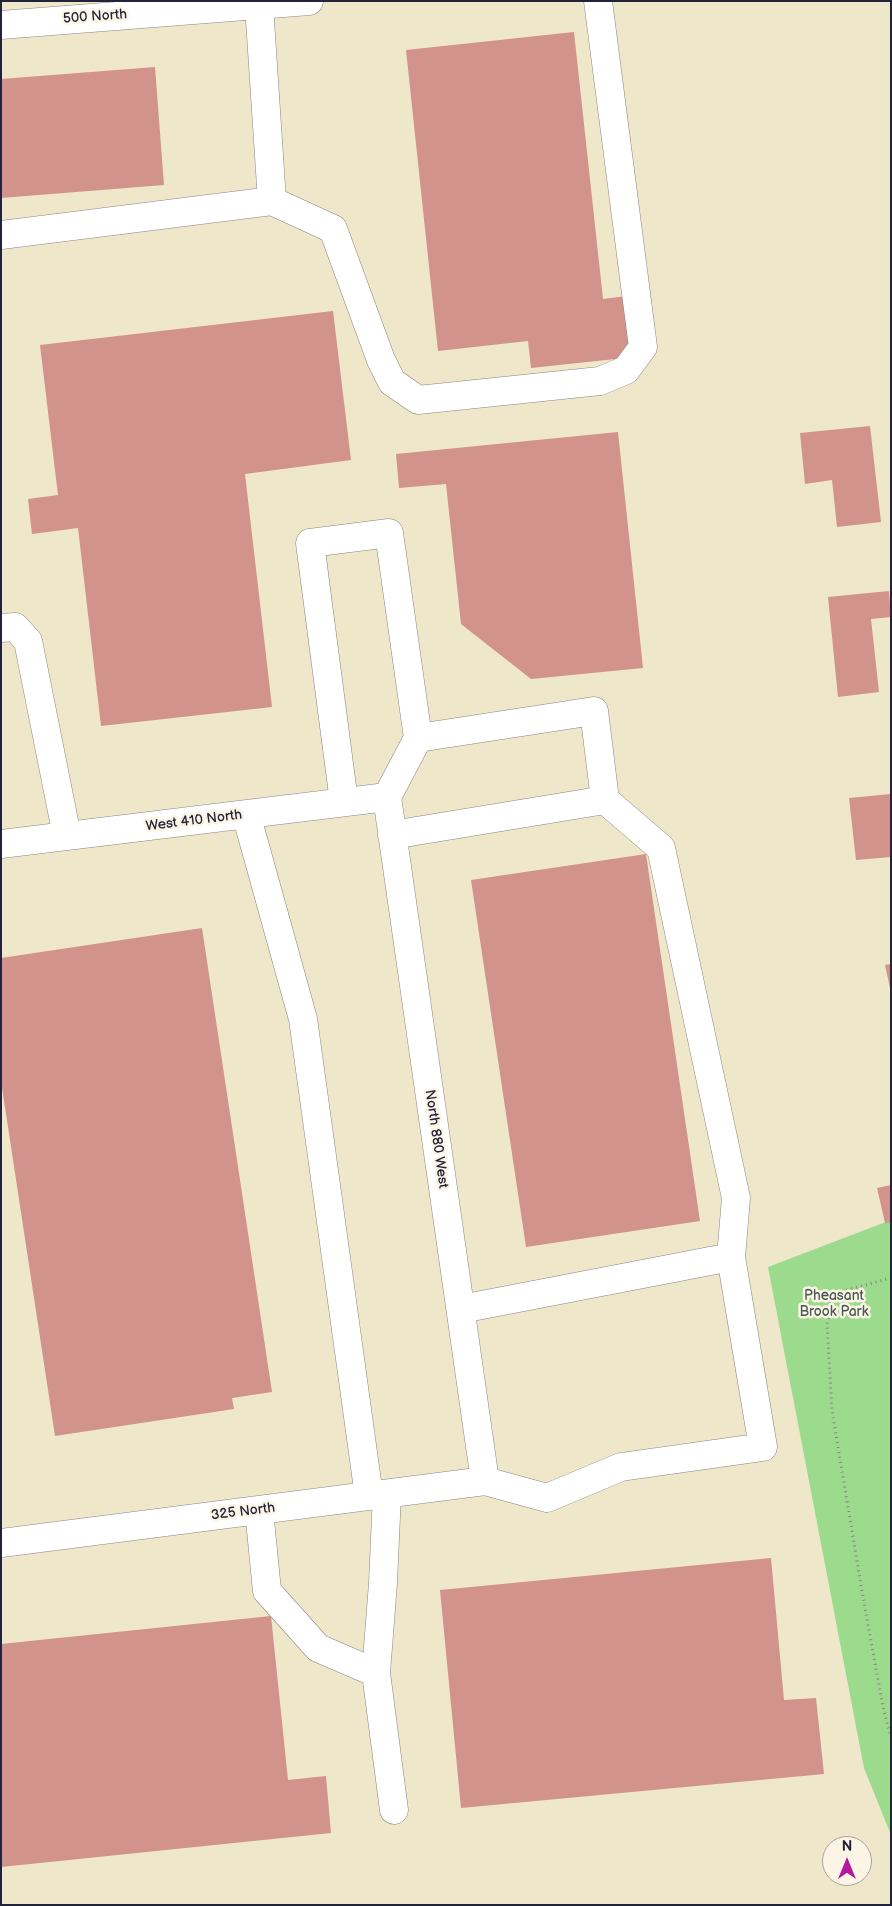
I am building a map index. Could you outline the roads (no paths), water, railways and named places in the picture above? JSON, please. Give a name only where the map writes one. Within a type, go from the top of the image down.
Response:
[{"type":"street","name":"500 North","points":[[1,25],[309,1]]},
{"type":"street","points":[[1,235],[272,201],[333,229],[381,360],[392,382],[418,400],[600,380],[626,370],[643,346],[598,1]]},
{"type":"street","points":[[259,5],[272,201]]},
{"type":"street","points":[[344,802],[310,543],[389,533],[418,738],[387,797]]},
{"type":"street","points":[[1,628],[15,627],[28,641],[67,836]]},
{"type":"street","points":[[418,738],[594,711],[605,800],[661,848],[736,1198],[731,1257],[763,1447],[621,1467],[547,1498],[485,1481]]},
{"type":"street","name":"West 410 North","points":[[1,844],[387,797]]},
{"type":"street","name":"North 880 West","points":[[387,797],[485,1481]]},
{"type":"street","points":[[392,835],[605,800]]},
{"type":"street","points":[[246,814],[303,1019],[378,1495],[383,1583],[376,1673],[394,1810]]},
{"type":"street","points":[[460,1308],[731,1257]]},
{"type":"street","name":"325 North","points":[[1,1543],[485,1481]]},
{"type":"street","points":[[259,1510],[266,1591],[318,1648],[376,1673]]},
{"type":"park label","name":"Pheasant Brook Park","points":[[834,1304]]}]
